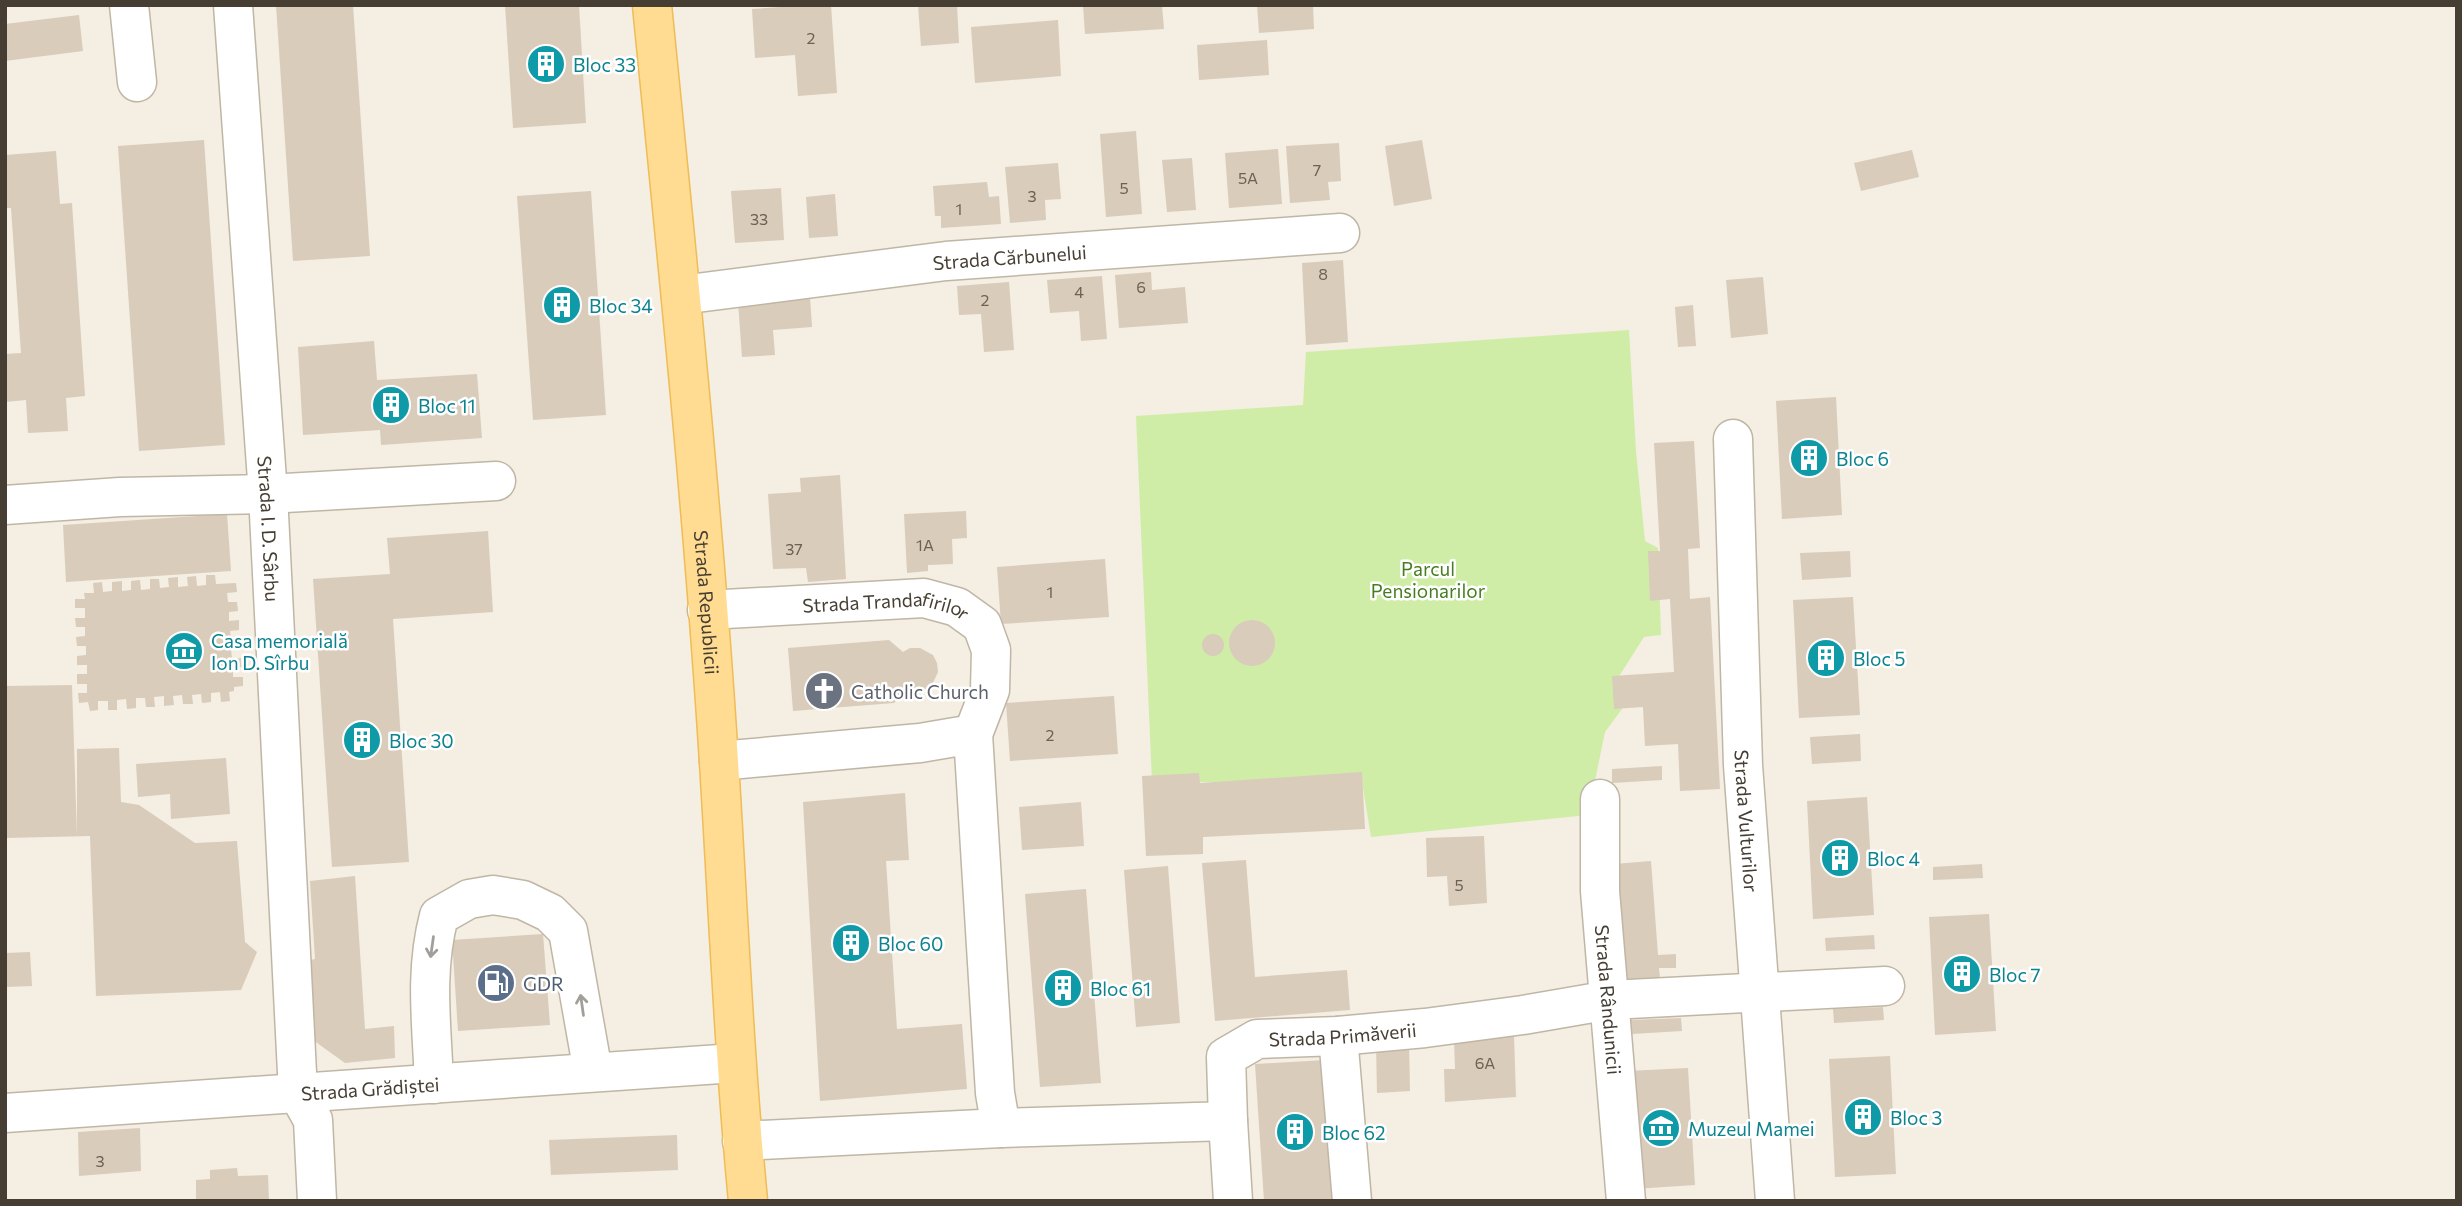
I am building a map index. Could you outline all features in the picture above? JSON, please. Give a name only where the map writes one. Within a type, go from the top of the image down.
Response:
[{"type":"main road","name":"Strada Republicii","points":[[652,5],[681,295],[719,761],[735,1063],[747,1201]]},
{"type":"street","points":[[129,5],[137,82]]},
{"type":"street","name":"Strada I. D. Sârbu","points":[[233,5],[268,494],[298,1093]]},
{"type":"street","name":"Strada Cărbunelui","points":[[681,295],[946,261],[1340,233]]},
{"type":"street","name":"Strada Vulturilor","points":[[1733,439],[1743,765],[1775,1201]]},
{"type":"street","points":[[5,505],[120,497],[268,494],[496,481]]},
{"type":"street","name":"Strada Trandafirilor","points":[[707,610],[924,598],[957,607],[982,625],[991,650],[990,690],[973,734]]},
{"type":"street","points":[[719,761],[920,743],[973,734],[993,1066],[1001,1128]]},
{"type":"street","name":"Strada Rândunicii","points":[[1600,799],[1600,891],[1626,1201]]},
{"type":"street","points":[[434,1084],[429,979],[433,940],[439,916],[469,899],[493,895],[523,900],[550,913],[568,931],[593,1072]]},
{"type":"street","name":"Strada Primăverii","points":[[1228,1121],[1226,1057],[1257,1040],[1338,1036],[1523,1016],[1610,1000],[1885,986]]},
{"type":"street","points":[[1338,1036],[1352,1201]]},
{"type":"street","name":"Strada Grădiștei","points":[[5,1114],[735,1063]]},
{"type":"street","points":[[298,1093],[313,1120],[317,1201]]},
{"type":"street","points":[[742,1141],[1001,1128],[1228,1121],[1233,1201]]},
{"type":"green space","name":"Parcul Pensionarilor","points":[[1629,330],[1636,451],[1645,541],[1658,548],[1661,635],[1644,637],[1618,678],[1622,709],[1605,732],[1588,815],[1371,837],[1362,782],[1152,782],[1136,416],[1303,405],[1306,352]]},
{"type":"building","points":[[276,5],[353,5],[370,256],[293,261]]},
{"type":"building","name":"Bloc 33","points":[[505,5],[579,5],[586,123],[513,128]]},
{"type":"building","points":[[831,5],[837,93],[798,96],[795,55],[755,58],[752,9]]},
{"type":"building","points":[[918,5],[957,5],[959,43],[921,46]]},
{"type":"building","points":[[1083,5],[1162,5],[1164,29],[1085,34]]},
{"type":"building","points":[[1257,5],[1313,5],[1314,29],[1259,33]]},
{"type":"building","points":[[79,15],[83,51],[5,61],[5,24]]},
{"type":"building","points":[[1058,20],[1061,76],[975,83],[971,27]]},
{"type":"building","points":[[1267,40],[1269,75],[1199,80],[1197,45]]},
{"type":"building","points":[[1136,131],[1142,214],[1106,217],[1100,134]]},
{"type":"building","points":[[204,140],[225,445],[139,451],[118,146]]},
{"type":"building","points":[[1422,140],[1432,199],[1394,206],[1385,146]]},
{"type":"building","points":[[1339,143],[1341,181],[1328,182],[1330,200],[1290,203],[1286,146]]},
{"type":"building","points":[[1278,149],[1282,204],[1229,208],[1225,153]]},
{"type":"building","points":[[1912,150],[1919,177],[1861,191],[1854,163]]},
{"type":"building","points":[[56,151],[60,204],[72,203],[85,396],[66,398],[68,431],[28,433],[26,400],[5,402],[5,354],[21,353],[11,208],[5,208],[5,155]]},
{"type":"building","points":[[1192,158],[1196,210],[1167,212],[1162,160]]},
{"type":"building","points":[[1058,163],[1061,199],[1045,200],[1046,220],[1010,223],[1005,167]]},
{"type":"building","points":[[987,182],[989,197],[999,196],[1001,224],[941,228],[941,216],[935,216],[933,186]]},
{"type":"building","points":[[781,188],[784,240],[735,243],[731,191]]},
{"type":"building","name":"Bloc 34","points":[[591,191],[606,415],[533,420],[517,196]]},
{"type":"building","points":[[835,194],[838,236],[809,238],[806,197]]},
{"type":"building","points":[[1343,260],[1348,342],[1306,345],[1302,263]]},
{"type":"building","points":[[1151,272],[1152,290],[1185,287],[1188,323],[1119,328],[1115,275]]},
{"type":"building","points":[[1102,276],[1107,339],[1081,341],[1079,311],[1050,313],[1047,280]]},
{"type":"building","points":[[1763,277],[1768,334],[1731,338],[1726,280]]},
{"type":"building","points":[[1009,282],[1014,350],[984,352],[981,314],[959,315],[957,286]]},
{"type":"building","points":[[810,297],[812,327],[773,330],[775,355],[742,357],[738,302]]},
{"type":"building","points":[[1693,305],[1696,346],[1678,347],[1675,307]]},
{"type":"building","name":"Bloc 11","points":[[374,341],[377,380],[477,374],[482,438],[381,445],[380,430],[303,435],[298,347]]},
{"type":"building","name":"Bloc 6","points":[[1836,397],[1842,515],[1782,519],[1776,401]]},
{"type":"building","points":[[1694,441],[1700,548],[1688,549],[1690,599],[1710,597],[1720,789],[1680,791],[1678,744],[1645,746],[1643,707],[1614,709],[1612,676],[1674,672],[1670,599],[1650,601],[1648,551],[1660,551],[1654,443]]},
{"type":"building","points":[[840,475],[846,579],[808,582],[806,568],[773,569],[768,494],[801,492],[800,478]]},
{"type":"building","points":[[966,511],[967,538],[952,539],[953,564],[928,565],[928,571],[907,573],[904,514]]},
{"type":"building","points":[[227,514],[231,571],[66,582],[63,525]]},
{"type":"building","name":"Bloc 30","points":[[488,531],[493,612],[393,619],[409,862],[332,867],[313,579],[390,574],[387,538]]},
{"type":"building","points":[[1850,551],[1851,577],[1802,580],[1800,553]]},
{"type":"building","points":[[1105,559],[1109,617],[1001,624],[997,567]]},
{"type":"building","points":[[206,575],[215,575],[216,584],[236,583],[237,592],[227,593],[228,602],[237,602],[238,611],[229,612],[229,621],[239,620],[239,630],[230,631],[231,640],[240,639],[241,649],[231,649],[232,659],[241,658],[242,667],[233,668],[233,677],[243,677],[243,686],[234,687],[234,691],[229,692],[230,701],[221,702],[220,692],[211,693],[211,702],[202,703],[201,694],[192,695],[193,704],[183,704],[182,695],[173,696],[174,705],[164,706],[164,696],[154,697],[155,707],[146,707],[145,698],[136,698],[136,708],[127,709],[126,699],[117,700],[117,710],[108,710],[108,701],[98,701],[98,710],[90,711],[88,702],[79,703],[78,693],[87,693],[87,684],[77,684],[77,674],[87,674],[87,665],[77,665],[77,656],[86,655],[86,646],[77,646],[76,637],[85,636],[85,627],[76,627],[75,618],[85,618],[85,608],[75,608],[75,599],[85,599],[84,593],[94,593],[93,583],[102,582],[103,592],[112,591],[112,582],[122,581],[122,591],[131,590],[131,581],[140,580],[141,590],[150,589],[150,579],[159,579],[160,588],[169,587],[168,578],[178,577],[178,587],[188,586],[187,577],[196,576],[197,586],[206,585]]},
{"type":"building","name":"Bloc 5","points":[[1853,597],[1860,715],[1799,718],[1793,600]]},
{"type":"building","points":[[1252,620],[1269,626],[1275,643],[1269,660],[1252,666],[1235,660],[1229,643],[1235,626]]},
{"type":"building","points":[[1213,634],[1221,637],[1224,645],[1221,653],[1213,656],[1205,653],[1202,645],[1205,637]]},
{"type":"building","points":[[889,640],[903,652],[910,648],[920,648],[933,655],[938,672],[931,687],[918,692],[906,690],[894,703],[793,711],[788,648]]},
{"type":"building","points":[[72,685],[77,836],[77,749],[119,748],[121,802],[139,805],[195,843],[237,841],[245,942],[257,952],[241,990],[96,996],[90,836],[5,838],[5,686]]},
{"type":"building","points":[[1114,696],[1118,754],[1010,761],[1006,703]]},
{"type":"building","points":[[1860,734],[1861,761],[1812,764],[1810,737]]},
{"type":"building","points":[[226,758],[230,814],[171,819],[170,794],[138,797],[136,764]]},
{"type":"building","points":[[1662,766],[1662,780],[1612,783],[1612,769]]},
{"type":"building","points":[[1362,772],[1365,829],[1203,837],[1203,854],[1146,856],[1142,776],[1199,773],[1200,783]]},
{"type":"building","name":"Bloc 60","points":[[905,793],[909,860],[886,861],[897,1029],[962,1024],[967,1089],[820,1101],[803,802]]},
{"type":"building","name":"Bloc 4","points":[[1867,797],[1874,915],[1813,919],[1807,801]]},
{"type":"building","points":[[1081,802],[1084,846],[1022,850],[1019,807]]},
{"type":"building","points":[[1484,836],[1487,903],[1449,906],[1447,876],[1427,877],[1426,838]]},
{"type":"building","points":[[1246,860],[1255,977],[1347,970],[1350,1010],[1215,1021],[1202,863]]},
{"type":"building","points":[[1651,861],[1658,955],[1676,954],[1676,968],[1659,968],[1660,978],[1600,983],[1590,866]]},
{"type":"building","points":[[1982,864],[1983,878],[1933,880],[1933,867]]},
{"type":"building","points":[[1168,866],[1180,1023],[1136,1027],[1124,870]]},
{"type":"building","points":[[355,876],[365,1029],[394,1026],[395,1058],[345,1063],[306,1035],[302,962],[315,959],[310,881]]},
{"type":"building","name":"Bloc 61","points":[[1086,889],[1101,1083],[1040,1087],[1025,894]]},
{"type":"building","name":"Bloc 7","points":[[1989,914],[1996,1031],[1935,1035],[1929,917]]},
{"type":"building","points":[[543,934],[550,1025],[458,1031],[452,940]]},
{"type":"building","points":[[1874,935],[1875,949],[1826,951],[1825,938]]},
{"type":"building","points":[[30,952],[32,986],[5,987],[5,953]]},
{"type":"building","points":[[1883,1007],[1884,1020],[1834,1023],[1833,1009]]},
{"type":"building","points":[[1681,1018],[1682,1031],[1632,1034],[1631,1020]]},
{"type":"building","points":[[1514,1036],[1516,1097],[1445,1102],[1444,1069],[1455,1069],[1454,1040]]},
{"type":"building","points":[[1409,1041],[1410,1091],[1377,1093],[1376,1043]]},
{"type":"building","name":"Bloc 3","points":[[1890,1056],[1896,1174],[1835,1177],[1829,1059]]},
{"type":"building","name":"Bloc 62","points":[[1325,1060],[1334,1201],[1264,1201],[1255,1064]]},
{"type":"building","name":"Muzeul Mamei","points":[[1688,1068],[1695,1185],[1634,1189],[1628,1071]]},
{"type":"building","points":[[140,1128],[141,1171],[79,1176],[78,1132]]},
{"type":"building","points":[[677,1135],[678,1170],[551,1175],[549,1140]]},
{"type":"building","points":[[237,1168],[238,1176],[268,1175],[269,1201],[196,1201],[196,1180],[210,1179],[210,1170]]},
{"type":"place","name":"Bloc 33","points":[[546,64]]},
{"type":"place","name":"Bloc 34","points":[[562,305]]},
{"type":"place","name":"Bloc 11","points":[[391,405]]},
{"type":"place","name":"Bloc 6","points":[[1809,458]]},
{"type":"place","name":"Casa memorială Ion D. Sîrbu","points":[[184,651]]},
{"type":"place","name":"Bloc 5","points":[[1826,658]]},
{"type":"place","name":"Catholic Church","points":[[824,691]]},
{"type":"place","name":"Bloc 30","points":[[362,740]]},
{"type":"place","name":"Bloc 4","points":[[1840,858]]},
{"type":"place","name":"Bloc 60","points":[[851,943]]},
{"type":"place","name":"Bloc 7","points":[[1962,974]]},
{"type":"place","name":"GDR","points":[[496,983]]},
{"type":"place","name":"Bloc 61","points":[[1063,988]]},
{"type":"place","name":"Bloc 3","points":[[1863,1117]]},
{"type":"place","name":"Muzeul Mamei","points":[[1661,1128]]},
{"type":"place","name":"Bloc 62","points":[[1295,1132]]}]
